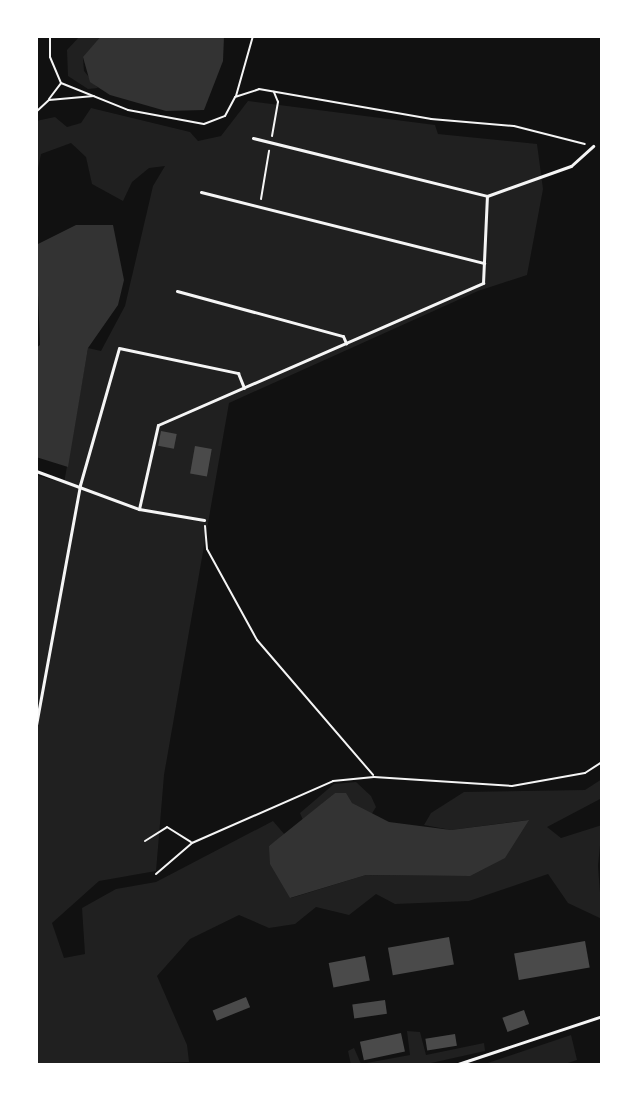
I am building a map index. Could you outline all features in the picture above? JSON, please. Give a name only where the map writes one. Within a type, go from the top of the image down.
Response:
[{"type":"lane","points":[[253,138],[487,196],[571,166],[593,146]]},
{"type":"lane","points":[[201,192],[484,263]]},
{"type":"lane","points":[[139,509],[158,425],[483,283],[487,196]]},
{"type":"lane","points":[[177,291],[343,336],[346,343]]},
{"type":"lane","points":[[36,725],[80,485],[119,348],[238,373],[244,388]]},
{"type":"lane","points":[[36,471],[139,509],[204,520]]},
{"type":"lane","points":[[455,1065],[602,1016]]},
{"type":"path","points":[[50,36],[50,57],[61,83],[128,110],[204,124],[225,116],[235,97],[253,36]]},
{"type":"path","points":[[36,112],[61,83]]},
{"type":"path","points":[[235,97],[259,89],[431,119],[514,126],[593,146]]},
{"type":"path","points":[[49,100],[95,96]]},
{"type":"path","points":[[204,520],[207,549],[257,640],[374,777]]},
{"type":"path","points":[[156,874],[192,843],[333,781],[374,777],[512,786],[585,773],[602,762]]},
{"type":"path","points":[[145,841],[167,827],[192,843]]},
{"type":"shaded area","points":[[80,36],[101,36],[83,58],[84,71],[98,88],[88,89],[68,76],[67,50]]},
{"type":"shaded area","points":[[101,36],[224,36],[223,61],[204,110],[166,111],[110,95],[90,82],[83,57]]},
{"type":"shaded area","points":[[248,101],[435,125],[438,134],[537,144],[543,189],[527,275],[478,291],[229,403],[164,775],[156,871],[99,881],[52,923],[64,958],[85,954],[82,908],[116,889],[156,882],[273,821],[285,835],[269,846],[291,898],[366,875],[469,876],[528,820],[451,830],[424,825],[431,813],[464,792],[585,790],[602,779],[602,798],[547,827],[561,838],[602,825],[598,866],[602,919],[568,903],[548,874],[469,901],[395,904],[376,894],[349,915],[316,907],[295,924],[269,928],[239,915],[190,939],[157,976],[187,1045],[189,1062],[36,1065],[36,475],[64,483],[88,348],[101,351],[125,306],[153,186],[165,166],[149,168],[132,182],[123,201],[92,184],[86,157],[71,143],[41,154],[36,178],[36,121],[55,117],[67,127],[81,123],[91,108],[190,132],[198,141],[221,136]]},
{"type":"shaded area","points":[[76,225],[113,225],[124,280],[118,305],[88,348],[68,467],[36,457],[36,348],[40,345],[36,245]]},
{"type":"shaded area","points":[[356,782],[371,796],[376,807],[371,815],[335,793],[303,820],[300,813],[334,784]]},
{"type":"shaded area","points":[[335,793],[346,793],[352,803],[389,822],[451,830],[529,820],[505,858],[470,876],[366,875],[290,898],[270,864],[269,846]]},
{"type":"shaded area","points":[[407,1031],[420,1032],[426,1055],[484,1043],[485,1051],[422,1065],[351,1065],[348,1051],[354,1048],[361,1064],[410,1055]]},
{"type":"shaded area","points":[[571,1035],[577,1060],[562,1065],[482,1065]]},
{"type":"building","points":[[161,431],[177,434],[174,449],[158,446]]},
{"type":"building","points":[[195,446],[212,449],[207,477],[190,474]]},
{"type":"building","points":[[449,937],[454,965],[393,975],[388,948]]},
{"type":"building","points":[[585,941],[590,968],[519,980],[514,954]]},
{"type":"building","points":[[365,956],[370,981],[333,988],[329,963]]},
{"type":"building","points":[[246,997],[250,1007],[217,1021],[213,1010]]},
{"type":"building","points":[[385,1000],[387,1014],[354,1018],[352,1005]]},
{"type":"building","points":[[524,1010],[529,1024],[508,1032],[502,1018]]},
{"type":"building","points":[[401,1033],[405,1052],[364,1060],[360,1042]]},
{"type":"building","points":[[455,1034],[457,1046],[427,1051],[425,1039]]}]
